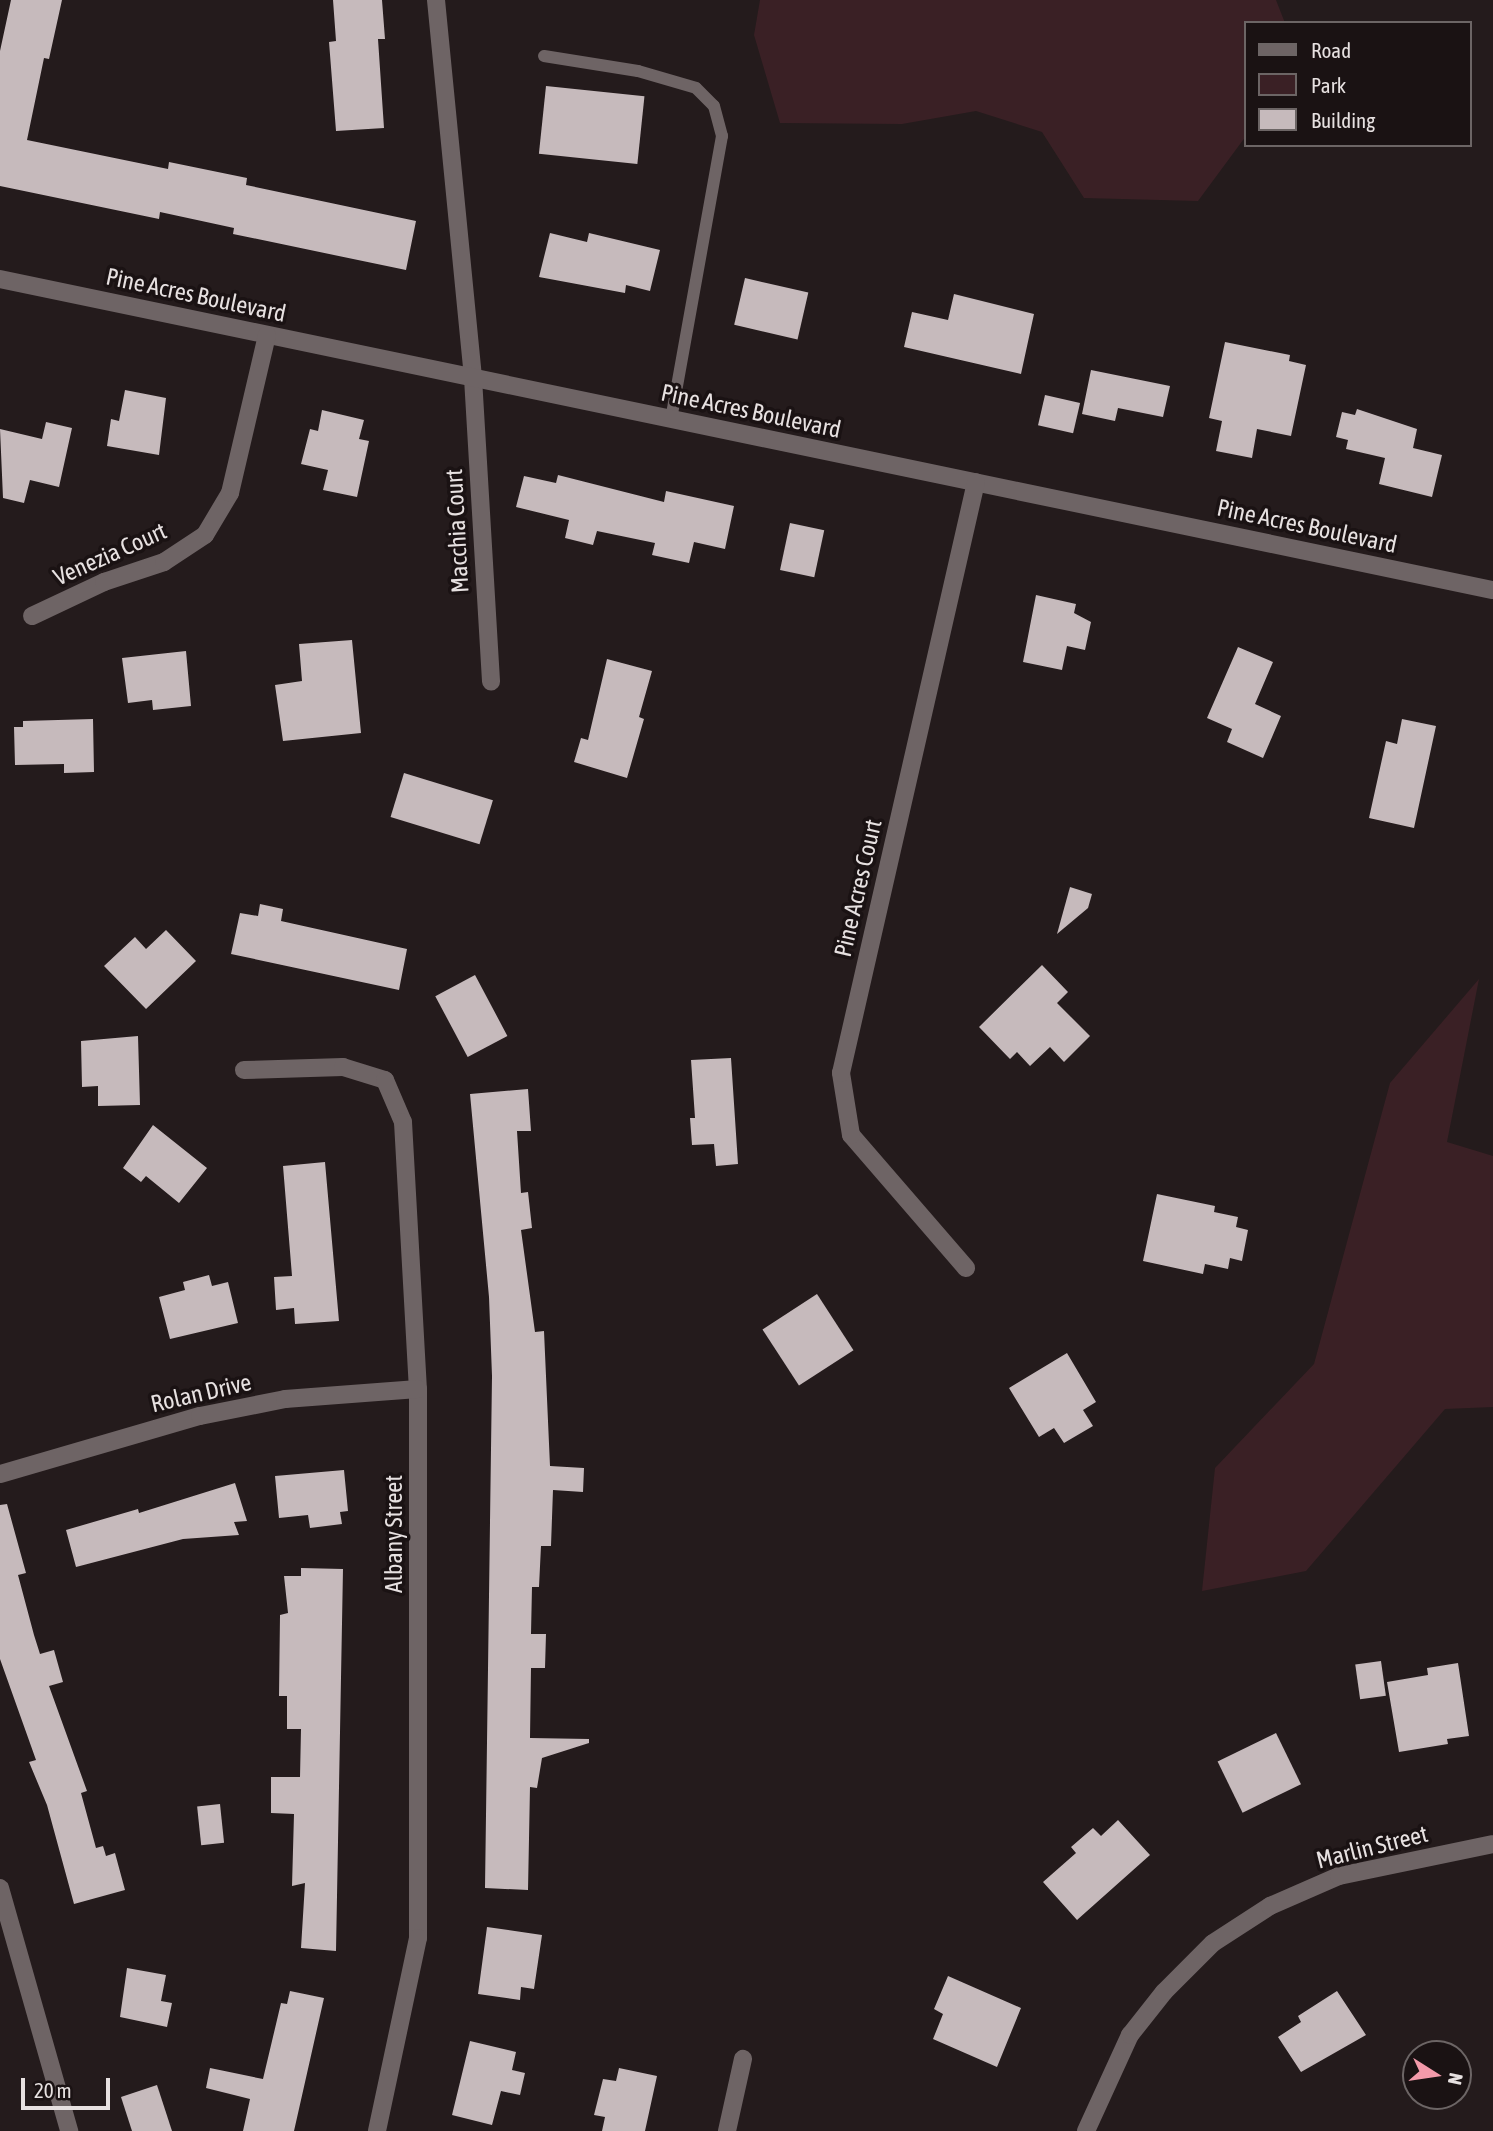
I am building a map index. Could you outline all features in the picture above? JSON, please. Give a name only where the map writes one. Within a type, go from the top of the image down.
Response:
[{"type":"street","name":"Macchia Court","points":[[436,0],[473,378],[491,681]]},
{"type":"street","name":"Pine Acres Boulevard","points":[[0,279],[1493,590]]},
{"type":"street","name":"Venezia Court","points":[[32,616],[104,582],[164,562],[205,535],[230,493],[267,335]]},
{"type":"street","name":"Pine Acres Court","points":[[965,1268],[851,1135],[841,1073],[976,482]]},
{"type":"street","name":"Albany Street","points":[[244,1070],[343,1067],[385,1080],[402,1122],[418,1389],[418,1938],[377,2131]]},
{"type":"street","name":"Rolan Drive","points":[[0,1474],[125,1436],[248,1406],[285,1399],[418,1389]]},
{"type":"street","name":"Marlin Street","points":[[1086,2131],[1130,2035],[1164,1992],[1213,1943],[1270,1906],[1339,1876],[1493,1844]]},
{"type":"street","points":[[0,1888],[69,2131]]},
{"type":"street","points":[[727,2131],[743,2059]]},
{"type":"lane","points":[[544,57],[638,71],[684,84],[696,88],[714,106],[722,136],[671,419]]},
{"type":"green space","points":[[760,0],[1276,0],[1284,21],[1244,21],[1244,139],[1198,201],[1084,198],[1042,132],[976,111],[902,124],[780,123],[754,35]]},
{"type":"green space","points":[[1479,979],[1447,1142],[1493,1156],[1493,1407],[1445,1409],[1306,1571],[1202,1591],[1215,1468],[1314,1364],[1390,1083]]},
{"type":"building","points":[[11,0],[62,0],[49,59],[44,58],[27,140],[168,169],[169,162],[247,178],[246,185],[416,221],[406,270],[233,234],[234,228],[160,212],[159,219],[0,186],[0,51]]},
{"type":"building","points":[[333,0],[382,0],[385,39],[378,39],[384,128],[336,131],[329,42],[336,41]]},
{"type":"building","points":[[546,86],[644,96],[637,164],[539,154]]},
{"type":"building","points":[[550,233],[587,242],[589,233],[660,250],[650,291],[626,285],[625,293],[539,277]]},
{"type":"building","points":[[745,278],[808,293],[798,339],[734,325]]},
{"type":"building","points":[[954,294],[1034,314],[1021,374],[904,347],[912,312],[948,320]]},
{"type":"building","points":[[1225,342],[1290,355],[1289,361],[1306,365],[1291,436],[1257,429],[1252,458],[1216,451],[1222,421],[1209,418]]},
{"type":"building","points":[[1091,370],[1170,386],[1163,417],[1118,408],[1115,421],[1082,414]]},
{"type":"building","points":[[125,390],[166,398],[159,455],[107,446],[111,419],[119,421]]},
{"type":"building","points":[[1045,395],[1080,403],[1073,433],[1038,425]]},
{"type":"building","points":[[1357,409],[1417,429],[1413,448],[1442,455],[1432,497],[1379,484],[1385,458],[1346,449],[1348,440],[1336,437],[1342,412],[1355,415]]},
{"type":"building","points":[[322,410],[364,420],[359,439],[369,441],[357,497],[323,490],[328,470],[301,464],[310,429],[318,431]]},
{"type":"building","points":[[46,422],[72,428],[59,487],[30,480],[24,503],[3,498],[0,429],[42,439]]},
{"type":"building","points":[[558,475],[664,502],[666,491],[734,506],[725,549],[694,542],[689,563],[652,555],[655,543],[597,531],[593,545],[565,538],[569,520],[516,507],[524,476],[556,483]]},
{"type":"building","points":[[790,523],[824,530],[814,577],[780,570]]},
{"type":"building","points":[[1036,595],[1076,604],[1074,613],[1091,622],[1085,650],[1067,646],[1062,670],[1023,662]]},
{"type":"building","points":[[352,640],[361,733],[283,741],[275,685],[302,681],[299,644]]},
{"type":"building","points":[[1238,647],[1273,662],[1255,704],[1281,716],[1263,758],[1227,742],[1232,729],[1207,718]]},
{"type":"building","points":[[186,651],[191,706],[153,710],[152,700],[128,703],[122,658]]},
{"type":"building","points":[[607,659],[652,671],[639,717],[644,719],[627,778],[574,762],[581,738],[588,740]]},
{"type":"building","points":[[93,719],[94,772],[64,773],[64,764],[15,765],[14,727],[23,727],[23,721]]},
{"type":"building","points":[[1402,719],[1436,726],[1414,828],[1369,818],[1386,741],[1397,744]]},
{"type":"building","points":[[404,773],[493,800],[479,844],[391,817]]},
{"type":"building","points":[[1070,887],[1092,894],[1088,908],[1057,934]]},
{"type":"building","points":[[260,904],[283,909],[281,921],[407,949],[399,990],[231,954],[240,913],[258,916]]},
{"type":"building","points":[[166,930],[196,961],[146,1009],[104,966],[135,937],[146,949]]},
{"type":"building","points":[[1042,965],[1068,992],[1057,1003],[1090,1036],[1064,1062],[1050,1047],[1030,1066],[1017,1052],[1010,1059],[979,1027]]},
{"type":"building","points":[[475,975],[507,1036],[468,1057],[435,996]]},
{"type":"building","points":[[138,1036],[140,1105],[98,1106],[98,1086],[82,1087],[81,1041]]},
{"type":"building","points":[[731,1058],[738,1164],[716,1166],[714,1144],[692,1145],[690,1118],[695,1118],[691,1060]]},
{"type":"building","points":[[528,1089],[531,1131],[517,1131],[521,1193],[528,1192],[532,1228],[521,1230],[535,1332],[544,1331],[550,1466],[584,1468],[583,1492],[553,1490],[551,1546],[541,1546],[539,1587],[532,1587],[531,1634],[546,1634],[545,1668],[531,1668],[530,1738],[589,1739],[589,1743],[542,1758],[537,1788],[530,1787],[528,1890],[485,1888],[492,1376],[489,1297],[470,1094]]},
{"type":"building","points":[[153,1125],[207,1168],[179,1203],[146,1176],[141,1182],[123,1168]]},
{"type":"building","points":[[325,1162],[339,1321],[295,1324],[294,1308],[276,1310],[274,1277],[292,1276],[283,1166]]},
{"type":"building","points":[[1157,1194],[1215,1206],[1214,1212],[1238,1217],[1236,1227],[1248,1230],[1242,1261],[1230,1258],[1228,1269],[1205,1264],[1203,1274],[1143,1261]]},
{"type":"building","points":[[209,1275],[212,1286],[228,1282],[238,1323],[170,1339],[159,1297],[185,1290],[183,1282]]},
{"type":"building","points":[[817,1294],[853,1350],[799,1386],[762,1329]]},
{"type":"building","points":[[1067,1353],[1096,1402],[1083,1410],[1093,1426],[1064,1443],[1054,1428],[1039,1437],[1009,1388]]},
{"type":"building","points":[[344,1470],[348,1511],[340,1512],[342,1524],[310,1528],[308,1515],[279,1518],[275,1476]]},
{"type":"building","points":[[235,1483],[247,1521],[234,1522],[239,1535],[183,1539],[76,1567],[66,1530],[138,1509],[139,1513]]},
{"type":"building","points":[[7,1504],[26,1573],[18,1575],[34,1635],[40,1654],[54,1650],[63,1682],[49,1686],[87,1791],[81,1793],[96,1848],[103,1846],[106,1856],[115,1853],[125,1890],[74,1904],[47,1805],[29,1762],[36,1760],[0,1659],[0,1505]]},
{"type":"building","points":[[301,1568],[343,1569],[336,1951],[301,1948],[305,1883],[292,1886],[294,1814],[271,1813],[271,1777],[300,1777],[301,1729],[287,1729],[287,1696],[279,1696],[280,1615],[288,1613],[284,1576],[301,1576]]},
{"type":"building","points":[[1381,1661],[1386,1696],[1360,1699],[1355,1665]]},
{"type":"building","points":[[1458,1663],[1469,1736],[1447,1739],[1448,1744],[1399,1752],[1387,1682],[1428,1675],[1427,1668]]},
{"type":"building","points":[[1276,1733],[1301,1784],[1243,1813],[1218,1761]]},
{"type":"building","points":[[220,1804],[224,1843],[201,1845],[197,1806]]},
{"type":"building","points":[[1118,1820],[1150,1855],[1077,1920],[1043,1882],[1076,1853],[1071,1847],[1093,1828],[1101,1836]]},
{"type":"building","points":[[487,1927],[542,1935],[534,1989],[521,1987],[520,2000],[478,1994]]},
{"type":"building","points":[[127,1968],[166,1975],[161,2001],[172,2003],[167,2027],[120,2017]]},
{"type":"building","points":[[948,1976],[1021,2008],[997,2067],[933,2039],[943,2014],[934,2009]]},
{"type":"building","points":[[290,1991],[324,1998],[294,2131],[243,2131],[250,2099],[206,2088],[210,2068],[263,2079],[281,2003],[287,2004]]},
{"type":"building","points":[[1337,1991],[1366,2035],[1301,2072],[1278,2037],[1301,2022],[1298,2016]]},
{"type":"building","points":[[470,2041],[516,2052],[512,2070],[525,2073],[520,2095],[501,2091],[492,2125],[452,2115]]},
{"type":"building","points":[[619,2068],[657,2076],[645,2131],[602,2131],[605,2117],[594,2115],[603,2079],[616,2081]]},
{"type":"building","points":[[157,2085],[172,2131],[132,2131],[121,2097]]}]
